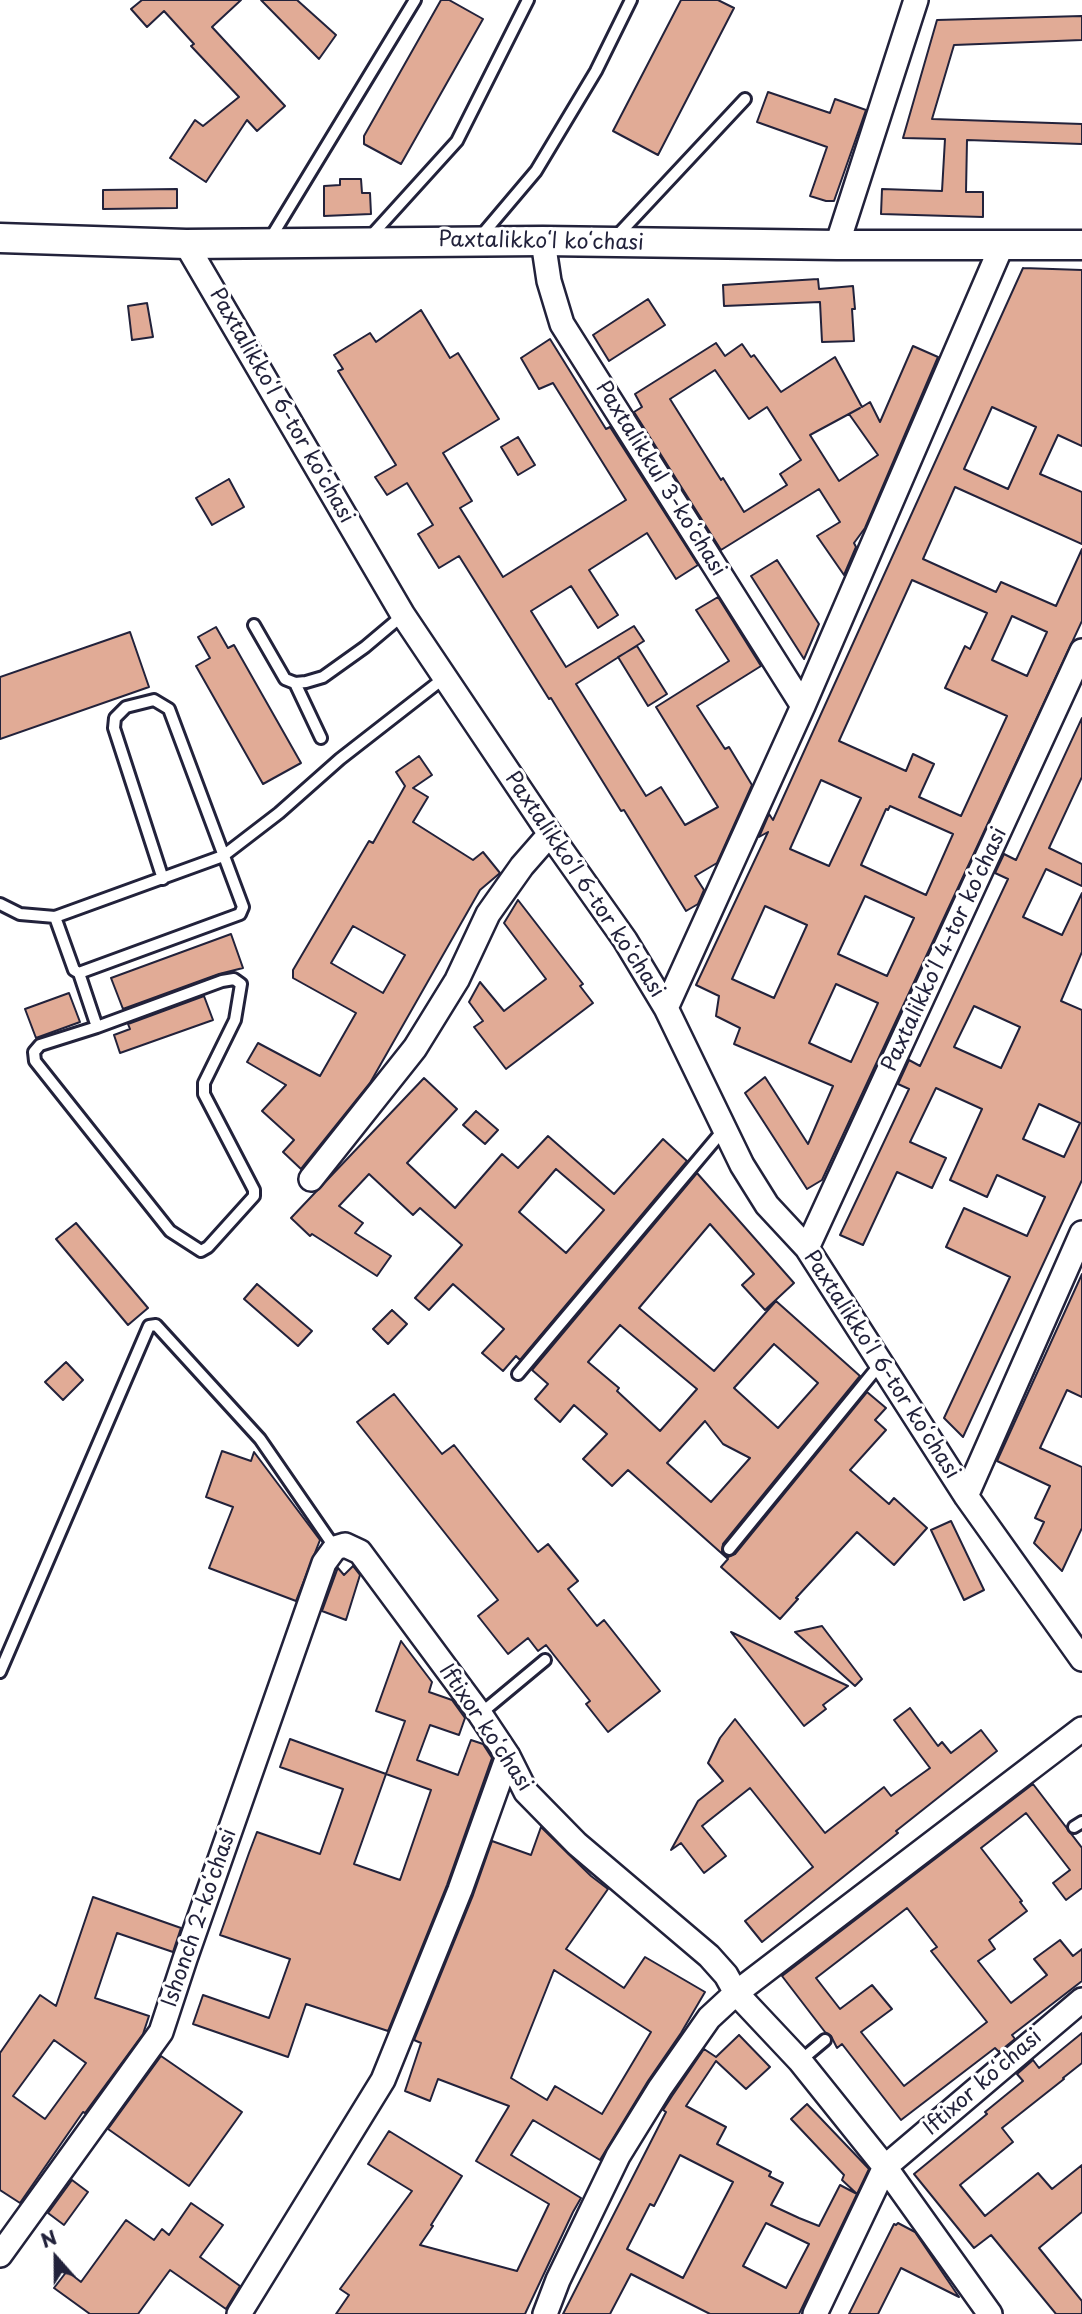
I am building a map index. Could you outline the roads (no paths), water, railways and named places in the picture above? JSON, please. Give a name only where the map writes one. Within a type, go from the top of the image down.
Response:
[{"type":"street","points":[[837,245],[916,0]]},
{"type":"street","name":"Paxtalikkoʻl koʻchasi","points":[[0,238],[266,245],[366,241],[1082,245]]},
{"type":"street","name":"Paxtalikkul 3-koʻchasi","points":[[543,241],[549,281],[562,324],[803,706]]},
{"type":"street","name":"Paxtalikkoʻl 6-tor koʻchasi","points":[[186,244],[403,615],[550,834],[625,940],[666,1008],[741,1165],[767,1205],[807,1248],[966,1496],[1082,1659]]},
{"type":"street","points":[[666,1008],[803,706],[1002,245]]},
{"type":"street","name":"Paxtalikkoʻl 4-tor koʻchasi","points":[[807,1248],[1082,651]]},
{"type":"street","points":[[311,1179],[415,1048],[457,980],[488,914],[522,866],[550,834]]},
{"type":"street","points":[[966,1496],[1082,1233]]},
{"type":"street","name":"Iftixor koʻchasi","points":[[335,1548],[345,1545],[360,1552],[480,1714],[508,1756],[526,1793],[577,1844],[709,1956],[726,1975],[736,1993],[800,2061],[885,2167],[989,2314]]},
{"type":"street","name":"Ishonch 2-koʻchasi","points":[[0,2255],[161,2032],[319,1576],[324,1563],[335,1548]]},
{"type":"street","points":[[545,2314],[558,2280],[618,2156],[660,2088],[709,2018],[736,1993],[1082,1729]]},
{"type":"street","points":[[239,2314],[383,2080],[460,1890],[508,1756]]},
{"type":"street","name":"Iftixor koʻchasi","points":[[815,2314],[885,2167],[1082,2000]]},
{"type":"lane","points":[[266,245],[415,0]]},
{"type":"lane","points":[[366,241],[457,141],[528,0]]},
{"type":"lane","points":[[477,241],[536,171],[596,71],[631,0]]},
{"type":"lane","points":[[611,243],[746,99]]},
{"type":"lane","points":[[254,625],[285,679],[295,683],[323,677],[403,615]]},
{"type":"lane","points":[[0,904],[20,914],[55,917],[223,856],[279,813],[340,759],[444,678]]},
{"type":"lane","points":[[295,683],[321,738]]},
{"type":"lane","points":[[79,973],[240,914],[243,907],[169,709],[154,700],[126,708],[116,718],[114,728],[163,879]]},
{"type":"lane","points":[[55,917],[74,970],[79,973],[97,1027]]},
{"type":"lane","points":[[234,979],[242,984],[234,1020],[204,1083],[205,1094],[254,1190],[254,1196],[208,1247],[201,1251],[170,1231],[35,1061],[34,1052],[40,1045],[97,1027],[222,981],[234,979]]},
{"type":"lane","points":[[518,1374],[725,1128]]},
{"type":"lane","points":[[0,1672],[149,1326],[156,1325],[260,1439],[335,1548]]},
{"type":"lane","points":[[729,1549],[880,1363]]},
{"type":"lane","points":[[480,1714],[545,1660]]},
{"type":"lane","points":[[800,2061],[825,2040]]}]
